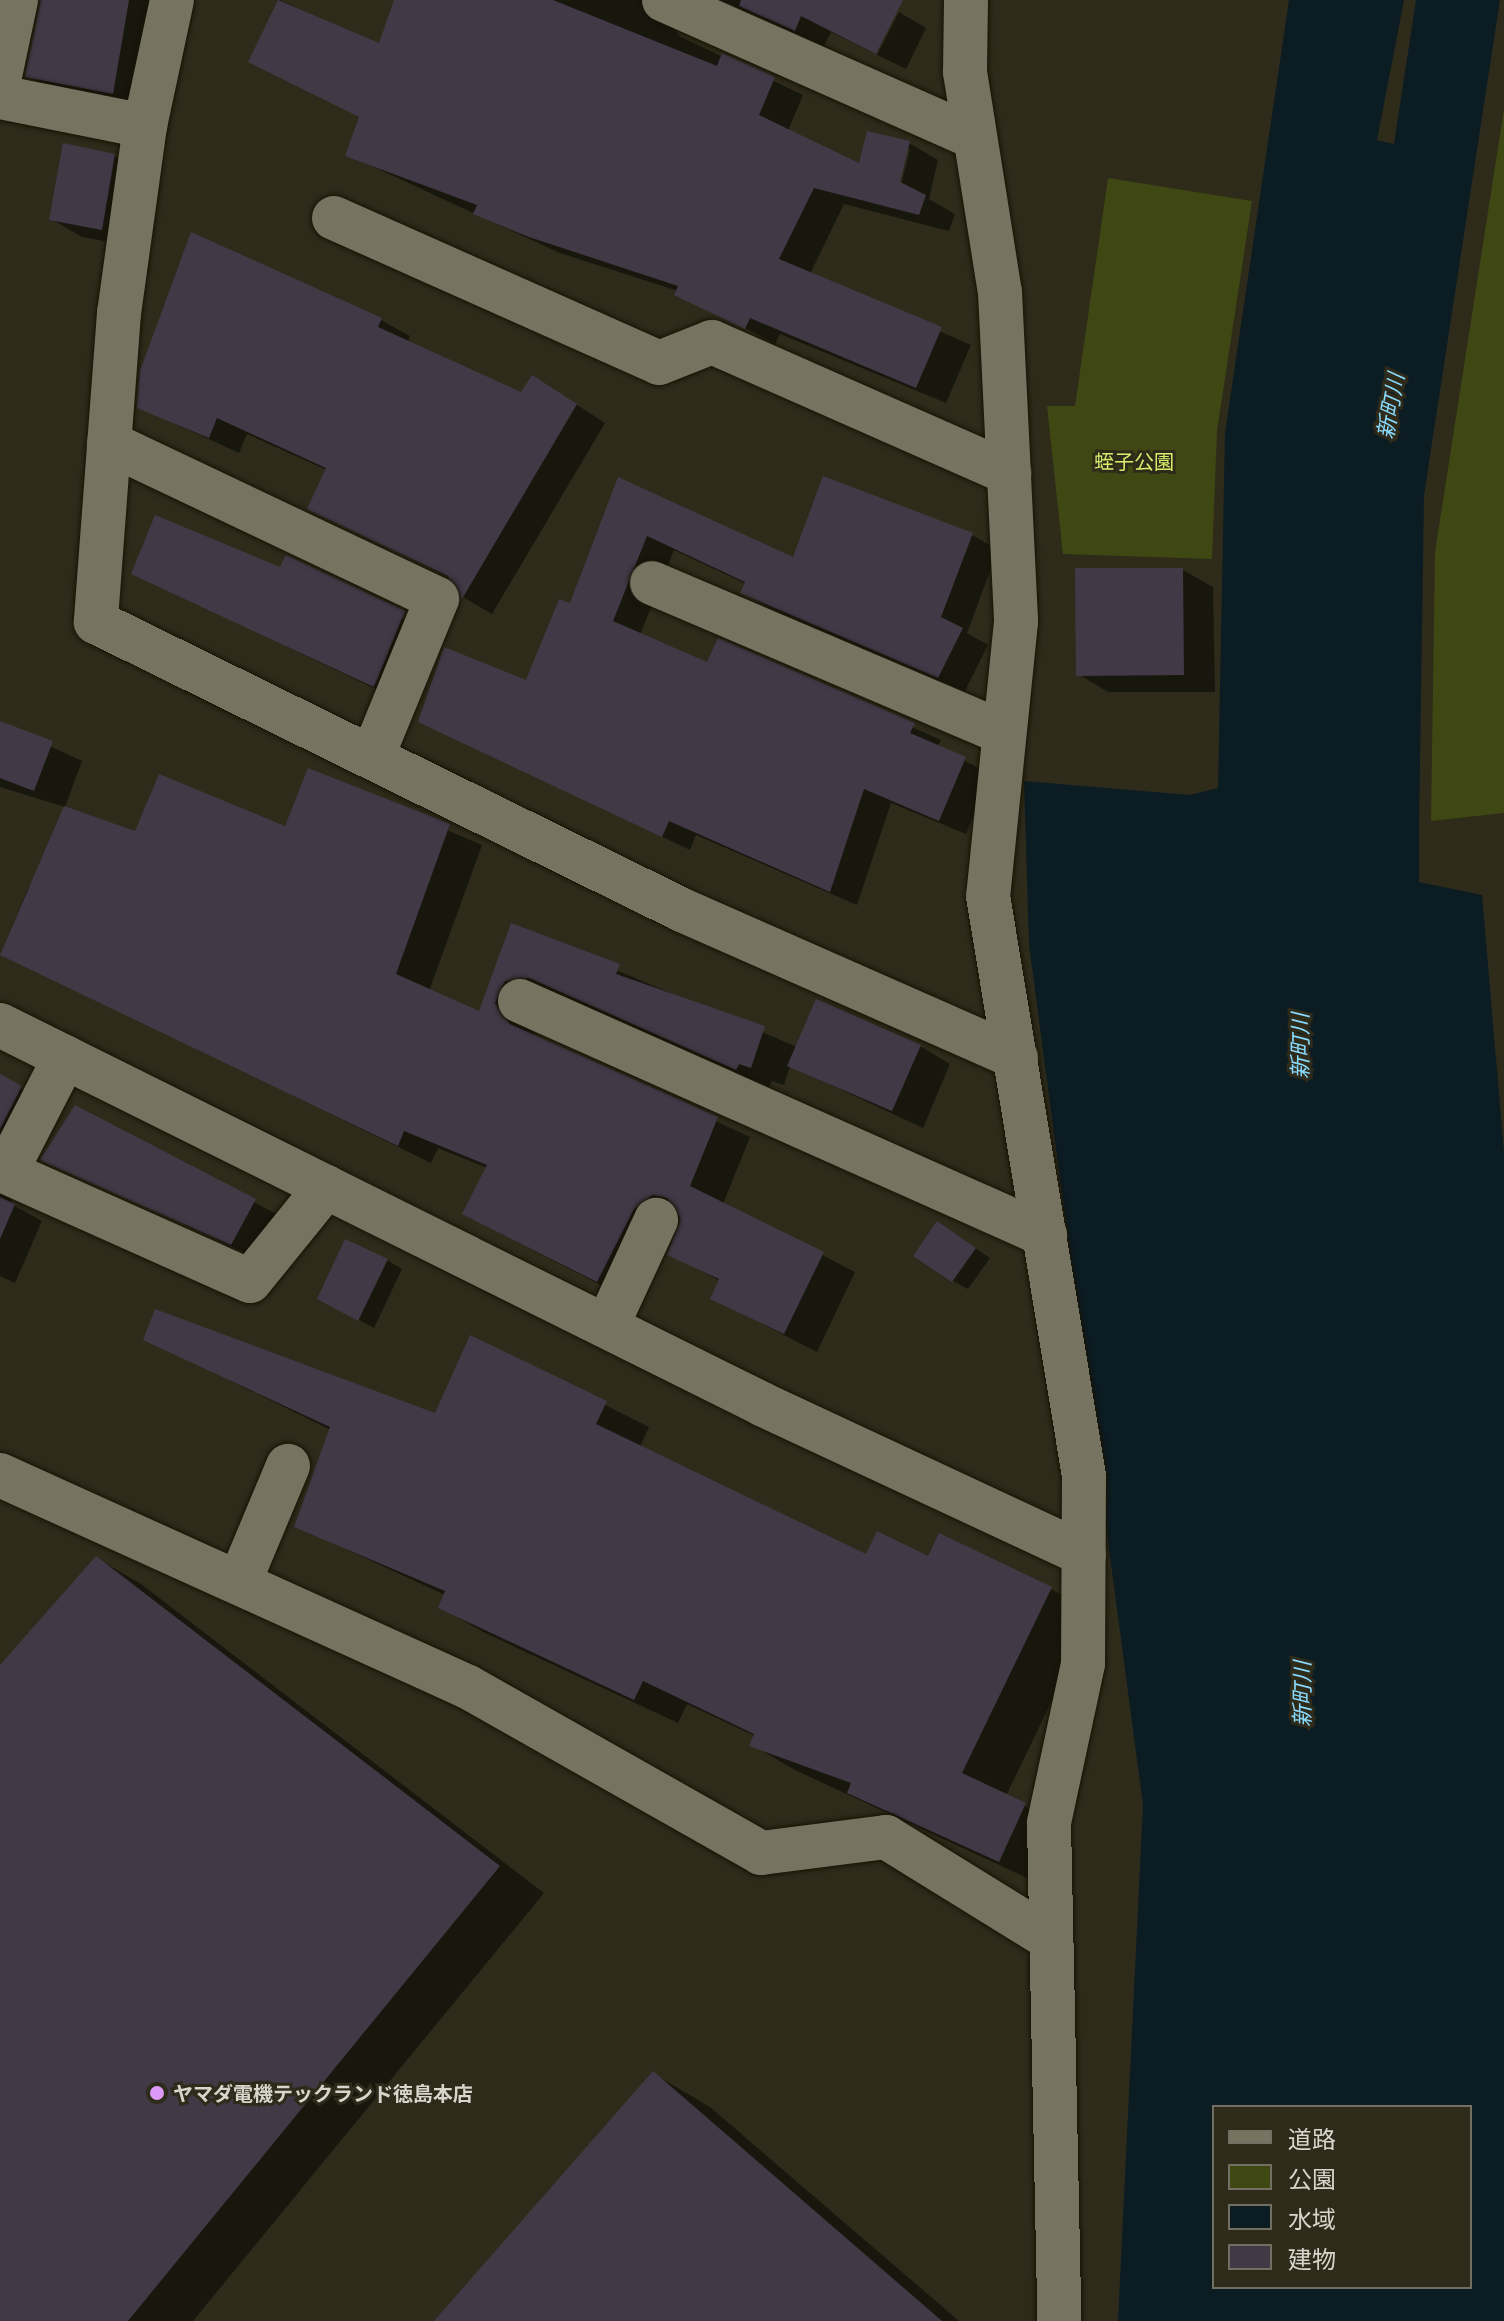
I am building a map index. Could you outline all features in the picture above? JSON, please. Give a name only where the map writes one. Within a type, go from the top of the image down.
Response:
[{"type":"street","points":[[0,76],[16,0]]},
{"type":"street","points":[[172,0],[145,126],[109,443],[96,622],[373,755],[682,910],[1016,1057]]},
{"type":"street","points":[[664,0],[975,138]]},
{"type":"street","points":[[966,0],[965,72],[1000,292],[1016,622],[1001,732],[988,896],[1084,1476],[1083,1664],[1049,1823],[1059,2321]]},
{"type":"street","points":[[0,97],[145,126]]},
{"type":"street","points":[[334,218],[659,363],[712,342],[1009,473]]},
{"type":"street","points":[[109,443],[437,599],[373,755]]},
{"type":"street","points":[[652,583],[1001,732]]},
{"type":"street","points":[[520,1001],[1045,1235]]},
{"type":"street","points":[[0,1025],[607,1326],[1084,1554]]},
{"type":"street","points":[[65,1057],[6,1172],[250,1281],[326,1187]]},
{"type":"street","points":[[607,1326],[656,1220]]},
{"type":"street","points":[[239,1583],[288,1466]]},
{"type":"street","points":[[0,1475],[468,1687],[761,1853],[886,1837],[1051,1939]]},
{"type":"green space","points":[[1504,109],[1504,813],[1431,821],[1435,552]]},
{"type":"green space","name":"蛭子公園","points":[[1108,178],[1252,201],[1217,431],[1212,559],[1063,554],[1047,406],[1075,406]]},
{"type":"water","name":"新町川","points":[[1289,0],[1404,0],[1377,140],[1394,144],[1416,0],[1500,0],[1424,495],[1419,882],[1482,895],[1504,1152],[1504,2321],[1118,2321],[1143,1805],[1029,945],[1024,781],[1190,795],[1218,788],[1225,433]]},
{"type":"building","points":[[41,0],[129,0],[113,94],[25,77]]},
{"type":"building","points":[[278,0],[379,43],[394,0],[553,0],[717,66],[722,53],[775,77],[759,115],[859,163],[867,131],[910,141],[900,182],[926,195],[919,215],[814,188],[779,259],[942,327],[916,388],[750,318],[745,329],[674,295],[678,286],[529,237],[473,214],[477,205],[345,156],[359,117],[248,62]]},
{"type":"building","points":[[741,0],[903,0],[876,54],[801,16],[795,31],[739,6]]},
{"type":"building","points":[[63,143],[115,154],[102,230],[49,220]]},
{"type":"building","points":[[191,232],[382,318],[378,327],[521,392],[532,375],[577,404],[462,599],[448,576],[307,509],[326,468],[217,418],[209,438],[137,408],[140,371]]},
{"type":"building","points":[[823,476],[973,533],[941,617],[963,628],[938,678],[740,593],[745,582],[647,536],[613,621],[707,662],[718,638],[915,723],[910,733],[966,757],[939,821],[864,789],[830,892],[669,821],[662,837],[418,722],[444,647],[526,680],[559,599],[570,603],[618,477],[793,557]]},
{"type":"building","points":[[155,515],[280,567],[286,555],[405,611],[374,687],[131,574]]},
{"type":"building","points":[[1075,568],[1183,568],[1184,675],[1076,676]]},
{"type":"building","points":[[0,721],[53,741],[34,791],[0,778]]},
{"type":"building","points":[[308,768],[450,824],[396,974],[479,1011],[511,923],[620,964],[616,974],[765,1026],[751,1068],[739,1064],[736,1070],[529,978],[505,981],[495,1003],[510,1024],[718,1117],[690,1186],[824,1252],[784,1334],[710,1299],[719,1279],[667,1255],[681,1219],[667,1198],[653,1195],[634,1209],[597,1282],[462,1214],[487,1165],[404,1131],[398,1146],[0,955],[64,806],[135,831],[159,774],[285,826]]},
{"type":"building","points":[[816,999],[921,1045],[892,1111],[787,1066]]},
{"type":"building","points":[[0,1074],[22,1086],[0,1129]]},
{"type":"building","points":[[75,1105],[256,1199],[231,1245],[40,1160]]},
{"type":"building","points":[[0,1197],[15,1204],[0,1239]]},
{"type":"building","points":[[937,1221],[976,1248],[952,1282],[913,1256]]},
{"type":"building","points":[[345,1239],[388,1259],[358,1321],[317,1299]]},
{"type":"building","points":[[155,1309],[435,1413],[470,1335],[607,1401],[596,1424],[866,1554],[877,1531],[928,1556],[939,1533],[1052,1587],[962,1773],[1026,1803],[999,1862],[847,1793],[851,1783],[749,1746],[754,1734],[643,1681],[634,1700],[438,1608],[445,1591],[294,1527],[330,1427],[143,1340]]},
{"type":"building","name":"ヤマダ電機テックランド徳島本店","points":[[96,1556],[500,1866],[128,2321],[0,2321],[0,1665]]},
{"type":"building","points":[[653,2071],[942,2321],[434,2321]]},
{"type":"place","name":"ヤマダ電機テックランド徳島本店","points":[[157,2093]]}]
